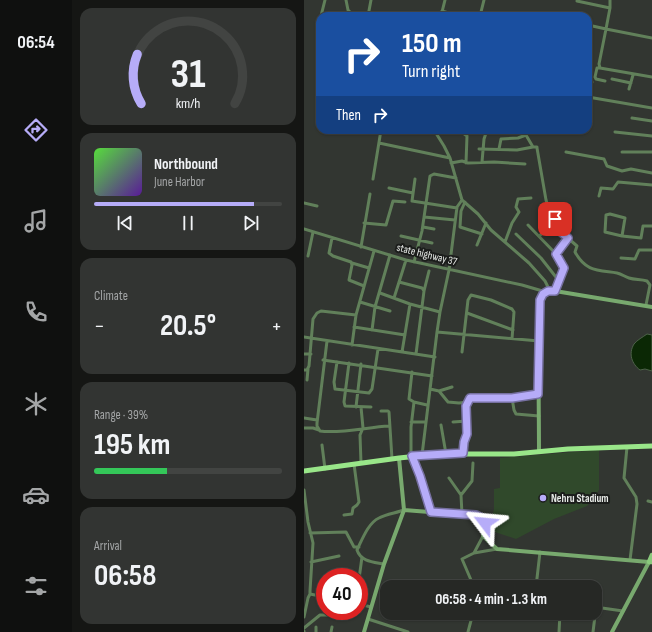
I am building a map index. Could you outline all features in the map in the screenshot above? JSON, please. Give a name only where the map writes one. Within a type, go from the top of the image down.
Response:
[{"type":"highway","points":[[304,471],[422,455],[463,453],[514,454],[652,446]]},
{"type":"main road","points":[[650,562],[652,555]]},
{"type":"street","points":[[321,12],[325,0]]},
{"type":"street","points":[[346,0],[348,10],[350,12]]},
{"type":"street","points":[[369,12],[371,0]]},
{"type":"street","points":[[445,0],[442,11],[445,12]]},
{"type":"street","points":[[481,12],[484,0]]},
{"type":"street","points":[[600,68],[599,64],[610,8],[610,0]]},
{"type":"street","points":[[577,1],[610,8]]},
{"type":"street","points":[[592,26],[652,38]]},
{"type":"street","points":[[600,68],[597,68],[596,78],[605,81]]},
{"type":"street","points":[[600,68],[633,75],[652,77]]},
{"type":"street","points":[[629,89],[633,75]]},
{"type":"street","points":[[612,79],[631,83]]},
{"type":"street","points":[[592,98],[652,108]]},
{"type":"street","points":[[632,118],[652,121]]},
{"type":"street","points":[[615,132],[652,136]]},
{"type":"street","points":[[373,179],[380,134]]},
{"type":"street","points":[[437,134],[450,158],[463,201],[460,227],[482,234]]},
{"type":"street","points":[[464,134],[467,136],[466,163]]},
{"type":"street","points":[[482,162],[485,134]]},
{"type":"street","points":[[499,150],[501,139],[518,138],[526,134],[533,147],[537,147],[546,200],[549,210],[556,221],[554,226],[539,236]]},
{"type":"street","points":[[379,143],[450,158]]},
{"type":"street","points":[[478,149],[521,150],[533,147]]},
{"type":"street","points":[[566,152],[604,159],[607,166],[622,171],[631,169],[652,172]]},
{"type":"street","points":[[622,152],[652,152]]},
{"type":"street","points":[[451,163],[462,161],[466,163],[494,162],[525,164]]},
{"type":"street","points":[[414,262],[417,254],[431,174],[456,178]]},
{"type":"street","points":[[415,179],[412,201],[457,208]]},
{"type":"street","points":[[599,196],[601,188],[613,189],[618,182],[652,185]]},
{"type":"street","points":[[389,188],[412,193]]},
{"type":"street","points":[[361,247],[370,194]]},
{"type":"street","points":[[505,242],[512,223],[519,212],[516,207],[518,199],[531,198]]},
{"type":"street","points":[[364,223],[386,225],[393,201],[405,202]]},
{"type":"street","points":[[422,455],[427,405],[440,312],[450,270],[457,208],[458,204],[463,201]]},
{"type":"street","points":[[463,201],[478,214],[491,230],[529,263],[542,277],[550,291]]},
{"type":"street","points":[[304,203],[316,206]]},
{"type":"street","points":[[622,236],[625,218],[610,214],[606,215],[605,232],[622,236],[641,238],[643,226],[651,225],[652,230]]},
{"type":"street","points":[[424,217],[455,220]]},
{"type":"street","points":[[477,245],[486,223]]},
{"type":"street","points":[[528,225],[556,254],[564,266],[559,281],[550,291],[543,294],[540,300],[538,394],[540,452]]},
{"type":"street","points":[[422,226],[434,229]]},
{"type":"street","points":[[554,226],[577,246],[575,251],[578,258],[593,270],[617,273],[626,277],[647,281],[650,285],[646,305]]},
{"type":"street","name":"state highway 37","points":[[304,229],[406,260],[550,291]]},
{"type":"street","points":[[308,256],[313,232]]},
{"type":"street","points":[[516,234],[547,264],[559,281]]},
{"type":"street","points":[[401,236],[432,243]]},
{"type":"street","points":[[332,238],[329,253],[333,256],[369,268]]},
{"type":"street","points":[[556,254],[568,238]]},
{"type":"street","points":[[621,258],[635,259],[639,250],[652,250]]},
{"type":"street","points":[[352,345],[356,315],[374,251]]},
{"type":"street","points":[[372,330],[375,307],[390,255]]},
{"type":"street","points":[[394,298],[406,260]]},
{"type":"street","points":[[352,263],[349,280],[364,286]]},
{"type":"street","points":[[416,354],[424,291],[429,271]]},
{"type":"street","points":[[399,282],[422,288],[424,291]]},
{"type":"street","points":[[550,291],[652,307]]},
{"type":"street","points":[[380,293],[422,308],[440,312]]},
{"type":"street","points":[[462,352],[468,300],[471,295],[490,300],[512,309],[514,312],[512,339]]},
{"type":"street","points":[[360,302],[390,310]]},
{"type":"street","points":[[402,352],[410,304]]},
{"type":"street","points":[[307,380],[311,354],[313,320],[317,313],[321,311],[356,315]]},
{"type":"street","points":[[467,313],[513,330]]},
{"type":"street","points":[[354,328],[405,335]]},
{"type":"street","points":[[437,332],[464,333],[539,341]]},
{"type":"street","points":[[304,337],[434,357]]},
{"type":"street","points":[[320,431],[317,426],[317,420],[327,340]]},
{"type":"street","points":[[337,362],[334,386],[338,390],[369,392],[372,391],[378,349]]},
{"type":"street","points":[[304,354],[311,354]]},
{"type":"street","points":[[324,360],[362,364],[432,376]]},
{"type":"street","points":[[349,363],[345,406],[371,407]]},
{"type":"street","points":[[356,407],[362,364]]},
{"type":"street","points":[[304,370],[308,369]]},
{"type":"street","points":[[412,372],[408,397],[410,401],[427,405]]},
{"type":"street","points":[[430,390],[439,391],[452,387]]},
{"type":"street","points":[[439,391],[448,402],[468,402]]},
{"type":"street","points":[[463,453],[464,442],[467,434],[466,409],[470,398],[512,398],[538,394]]},
{"type":"street","points":[[512,398],[516,414],[539,416]]},
{"type":"street","points":[[414,402],[411,422],[412,456],[431,512]]},
{"type":"street","points":[[360,463],[360,435],[362,428],[361,407]]},
{"type":"street","points":[[381,411],[389,412],[392,459]]},
{"type":"street","points":[[304,418],[317,420]]},
{"type":"street","points":[[452,422],[467,421]]},
{"type":"street","points":[[411,422],[426,422]]},
{"type":"street","points":[[441,425],[446,454]]},
{"type":"street","points":[[304,428],[315,428],[320,431],[389,426]]},
{"type":"street","points":[[322,445],[325,469]]},
{"type":"street","points":[[627,447],[624,478],[625,482],[636,497],[638,504],[630,560]]},
{"type":"street","points":[[399,458],[404,510],[384,564],[368,619],[408,632]]},
{"type":"street","points":[[461,495],[472,481],[473,463]]},
{"type":"street","points":[[344,515],[352,514],[353,508],[359,502],[354,464]]},
{"type":"street","points":[[449,478],[461,495],[462,514]]},
{"type":"street","points":[[304,490],[310,533],[313,543],[310,594],[304,616]]},
{"type":"street","points":[[648,501],[652,502]]},
{"type":"street","points":[[384,564],[370,561],[362,557],[358,552],[359,547],[362,539],[373,522],[377,519],[404,510],[476,515],[484,519],[485,523],[483,536],[474,553]]},
{"type":"street","points":[[310,533],[346,532],[354,547],[359,547]]},
{"type":"street","points":[[483,536],[497,549]]},
{"type":"street","points":[[471,580],[462,559],[474,553],[497,549],[650,562],[612,632]]},
{"type":"street","points":[[537,580],[540,552]]},
{"type":"street","points":[[311,562],[339,556]]},
{"type":"street","points":[[360,568],[362,557]]},
{"type":"street","points":[[310,594],[316,595]]},
{"type":"street","points":[[602,608],[623,611]]},
{"type":"street","points":[[304,628],[316,618]]},
{"type":"street","points":[[364,632],[368,620]]},
{"type":"street","points":[[468,632],[471,620]]},
{"type":"street","points":[[558,632],[559,620]]},
{"type":"street","points":[[593,632],[594,620]]},
{"type":"street","points":[[331,632],[332,626]]},
{"type":"street","points":[[316,627],[316,632]]},
{"type":"shaded area","points":[[647,334],[652,335],[652,371],[645,369],[640,370],[633,362],[631,355],[634,344]]},
{"type":"shaded area","name":"Nehru Stadium","points":[[599,450],[599,490],[587,506],[554,519],[516,539],[489,530],[494,509],[494,489],[500,488],[500,458]]},
{"type":"place","name":"Nehru Stadium","points":[[543,498]]},
{"type":"route","points":[[485,523],[484,519],[476,515],[431,512],[425,489],[412,456],[463,453],[464,442],[467,436],[466,406],[469,399],[472,397],[512,398],[538,394],[540,300],[546,292],[555,291],[564,268],[556,254],[568,238],[554,226],[556,222],[555,219]]}]
